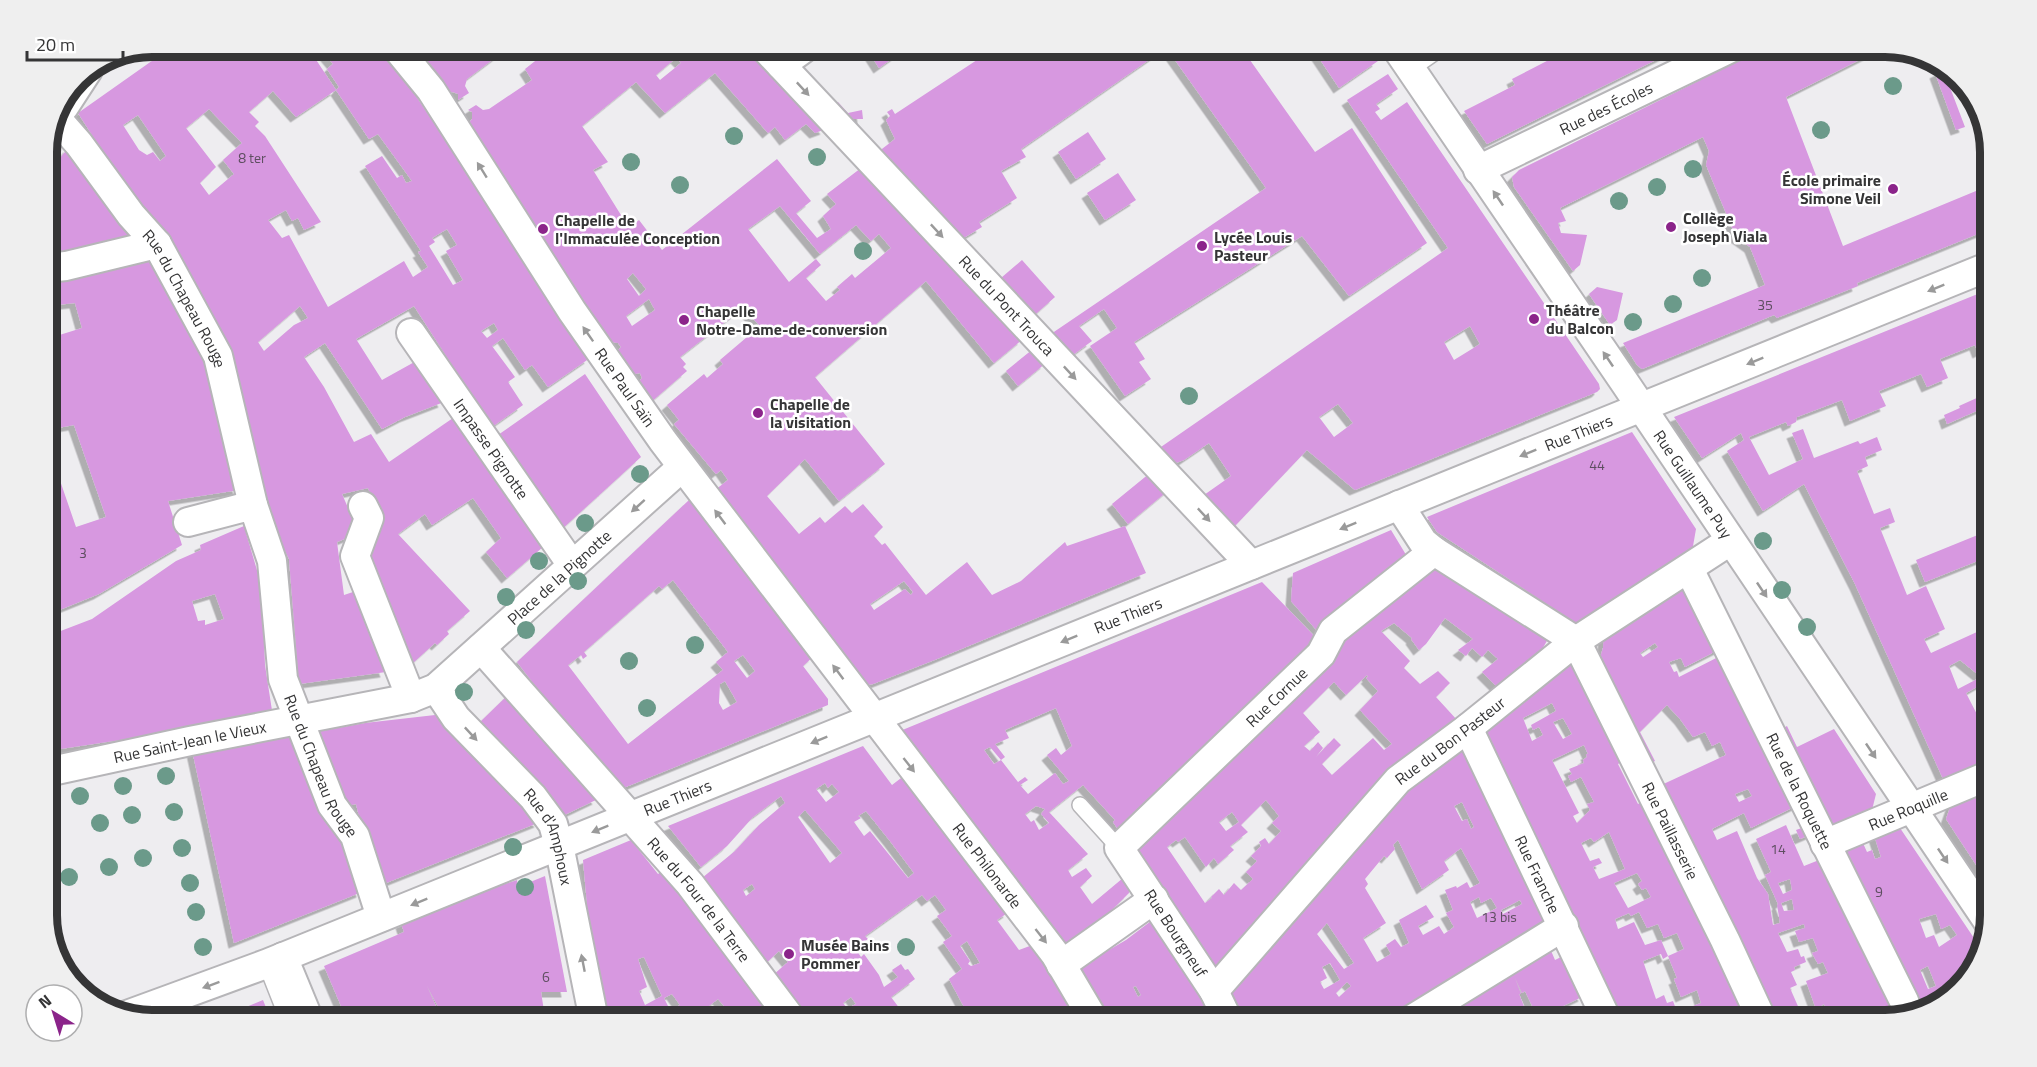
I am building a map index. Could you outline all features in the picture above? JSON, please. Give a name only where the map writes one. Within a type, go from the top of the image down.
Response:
[{"type":"street","name":"Rue Paul Saïn","points":[[404,57],[431,90],[572,311],[682,467],[874,718]]},
{"type":"street","name":"Rue du Pont Trouca","points":[[772,57],[1251,565]]},
{"type":"street","name":"Rue des Écoles","points":[[1478,170],[1712,57]]},
{"type":"street","name":"Rue Guillaume Puy","points":[[1403,58],[1980,910]]},
{"type":"street","name":"Rue du Chapeau Rouge","points":[[62,124],[131,215],[157,244],[218,356],[253,505],[272,561],[283,679],[332,805],[355,836],[381,917]]},
{"type":"street","points":[[57,267],[157,244]]},
{"type":"street","name":"Rue Thiers","points":[[143,1009],[274,961],[1980,270]]},
{"type":"street","name":"Impasse Pignotte","points":[[411,333],[573,565]]},
{"type":"street","name":"Place de la Pignotte","points":[[424,693],[481,648],[682,467]]},
{"type":"street","points":[[188,522],[253,505]]},
{"type":"street","points":[[1399,505],[1423,542],[1434,551],[1576,641]]},
{"type":"street","name":"Rue d'Amphoux","points":[[363,506],[369,518],[355,556],[424,693],[456,718],[533,797],[553,824],[592,1010]]},
{"type":"street","name":"Rue du Bon Pasteur","points":[[1214,991],[1398,780],[1468,728],[1576,641],[1730,541]]},
{"type":"street","name":"Rue Cornue","points":[[1119,848],[1321,654],[1333,631],[1434,551]]},
{"type":"street","name":"Rue de la Roquette","points":[[1689,569],[1906,1007]]},
{"type":"street","name":"Rue Paillasserie","points":[[1576,641],[1725,940],[1757,1010]]},
{"type":"street","name":"Rue du Four de la Terre","points":[[481,648],[690,884],[784,1010]]},
{"type":"street","name":"Rue Saint-Jean le Vieux","points":[[57,770],[424,693]]},
{"type":"street","name":"Rue Philonarde","points":[[874,718],[1055,954],[1088,1010]]},
{"type":"street","name":"Rue Franche","points":[[1468,728],[1602,1010]]},
{"type":"street","name":"Rue Roquille","points":[[1825,844],[1980,778]]},
{"type":"street","name":"Rue Bourgneuf","points":[[1119,848],[1214,991],[1223,1010]]},
{"type":"street","points":[[1061,965],[1154,899]]},
{"type":"street","points":[[1427,1010],[1564,926]]},
{"type":"street","points":[[274,961],[303,1010]]},
{"type":"lane","points":[[1080,805],[1119,848]]},
{"type":"lane","points":[[274,961],[286,1010]]},
{"type":"building","points":[[157,57],[314,57],[336,90],[339,87],[327,69],[333,64],[327,57],[389,57],[456,155],[540,287],[590,358],[548,387],[532,365],[525,370],[503,338],[492,346],[515,377],[508,382],[523,405],[492,427],[414,306],[356,339],[382,380],[418,360],[444,402],[405,417],[382,429],[325,343],[304,357],[324,387],[354,442],[371,434],[389,462],[453,418],[543,547],[507,578],[486,552],[501,538],[473,498],[432,525],[425,514],[398,534],[470,611],[447,631],[449,634],[437,645],[435,643],[413,663],[409,663],[364,560],[379,514],[368,488],[342,494],[359,533],[337,542],[344,595],[356,591],[386,672],[299,684],[289,559],[279,538],[263,485],[232,366],[131,196],[78,113]],"holes":[[[336,90],[369,139],[378,134],[412,181],[406,183],[402,175],[397,178],[382,156],[365,166],[421,251],[418,252],[428,267],[413,277],[404,261],[328,307],[289,235],[282,238],[268,220],[286,210],[292,221],[298,218],[304,230],[321,222],[265,136],[255,126],[259,122],[249,112],[273,91],[296,117]],[[209,109],[242,143],[223,160],[234,174],[209,195],[200,183],[216,167],[186,128]],[[138,115],[166,156],[160,161],[153,152],[147,155],[139,150],[123,125]],[[447,229],[457,245],[446,251],[463,280],[453,285],[429,246],[435,242],[432,238]],[[300,306],[308,318],[294,325],[264,351],[258,342]],[[494,323],[498,330],[487,338],[481,331]]]},
{"type":"building","points":[[420,57],[496,57],[467,79],[465,86],[469,93],[458,100],[458,94],[448,93]]},
{"type":"building","points":[[540,57],[759,57],[826,129],[815,133],[806,124],[785,140],[775,127],[768,133],[715,73],[665,113],[636,82],[582,126],[608,162],[593,170],[629,228],[639,220],[662,250],[777,159],[811,201],[796,213],[817,238],[831,229],[823,216],[836,204],[827,194],[861,168],[1023,339],[994,363],[926,281],[815,377],[885,464],[839,501],[805,459],[767,496],[799,534],[820,517],[825,523],[845,506],[852,513],[863,504],[883,527],[874,536],[882,545],[885,543],[926,595],[967,562],[992,595],[1021,581],[1065,542],[1067,546],[1125,526],[1146,573],[937,659],[866,685],[715,490],[728,480],[721,470],[716,474],[674,424],[679,420],[667,405],[704,374],[707,378],[723,364],[720,360],[760,326],[743,308],[680,357],[686,364],[683,367],[687,371],[650,403],[637,384],[642,378],[640,373],[635,374],[618,350],[621,347],[618,343],[609,344],[466,127],[472,119],[472,112],[468,110],[476,105],[483,110],[489,109],[532,80],[525,69]],"holes":[[[676,58],[681,63],[660,80],[656,75]],[[780,206],[820,254],[856,225],[871,241],[879,234],[891,248],[855,278],[852,274],[837,287],[840,290],[826,301],[806,278],[821,265],[816,259],[789,282],[748,229]],[[633,273],[646,289],[639,296],[627,279]],[[649,299],[655,310],[632,326],[626,316]],[[904,581],[913,592],[911,595],[905,589],[874,610],[870,604]]]},
{"type":"building","points":[[872,57],[894,57],[879,68]]},
{"type":"building","points":[[981,57],[1153,57],[1021,149],[1026,157],[1001,171],[1017,198],[979,222],[982,227],[955,243],[874,155],[895,139],[886,120],[890,116],[887,112],[892,109],[895,114]]},
{"type":"building","points":[[1173,57],[1248,57],[1315,152],[1352,128],[1427,243],[1349,296],[1302,236],[1134,342],[1145,359],[1139,362],[1151,379],[1125,396],[1090,346],[1117,328],[1104,309],[1079,326],[1092,341],[1066,360],[1045,338],[1266,188]]},
{"type":"building","points":[[1318,57],[1375,57],[1378,61],[1339,88]]},
{"type":"building","points":[[1555,57],[1662,57],[1487,144],[1464,111],[1515,85],[1512,79]]},
{"type":"building","points":[[1747,57],[1865,57],[1786,97],[1843,246],[1980,189],[1980,233],[1857,283],[1858,286],[1777,318],[1774,315],[1642,369],[1623,343],[1765,285],[1750,247],[1736,237],[1706,165],[1709,151],[1703,137],[1560,208],[1566,221],[1558,223],[1561,233],[1587,235],[1580,265],[1573,271],[1514,187],[1512,177],[1519,170]]},
{"type":"building","points":[[1935,73],[1947,80],[1965,127],[1956,130]]},
{"type":"building","points":[[1388,74],[1398,89],[1376,104],[1380,109],[1375,112],[1381,120],[1407,102],[1599,384],[1600,389],[1355,490],[1307,450],[1235,526],[1204,495],[1231,476],[1209,443],[1184,460],[1173,464],[1158,449],[1448,248],[1347,100]],"holes":[[[1470,326],[1480,344],[1454,360],[1444,342]],[[1338,404],[1353,423],[1334,437],[1319,417]]]},
{"type":"building","points":[[838,102],[848,113],[862,110],[863,119],[841,119],[831,107]]},
{"type":"building","points":[[1088,132],[1106,159],[1076,179],[1058,152]]},
{"type":"building","points":[[69,147],[107,196],[131,239],[60,261],[57,253],[57,162]]},
{"type":"building","points":[[1118,173],[1136,200],[1105,220],[1087,193]]},
{"type":"building","points":[[154,253],[208,355],[239,490],[168,501],[182,545],[99,594],[57,611],[57,472],[76,527],[106,517],[74,425],[57,428],[57,336],[82,328],[75,303],[57,305],[57,271]]},
{"type":"building","points":[[1022,260],[1055,297],[1029,320],[994,284]]},
{"type":"building","points":[[1597,287],[1623,293],[1617,320],[1610,325],[1589,294]]},
{"type":"building","points":[[1980,293],[1980,352],[1978,353],[1975,345],[1940,359],[1948,378],[1927,387],[1921,374],[1879,391],[1886,406],[1850,421],[1842,400],[1797,417],[1796,422],[1788,426],[1786,422],[1749,437],[1769,475],[1803,459],[1792,433],[1803,429],[1814,458],[1858,441],[1860,444],[1877,437],[1882,450],[1865,457],[1868,466],[1857,471],[1874,514],[1890,508],[1895,522],[1880,528],[1907,595],[1926,586],[1945,629],[1924,639],[1931,653],[1980,631],[1980,676],[1960,660],[1949,666],[1958,689],[1980,678],[1980,685],[1966,693],[1980,720],[1980,765],[1944,781],[1855,584],[1804,484],[1763,511],[1727,451],[1744,440],[1741,433],[1702,458],[1674,417]]},
{"type":"building","points":[[1033,349],[1046,363],[1018,386],[1006,371]]},
{"type":"building","points":[[585,374],[641,457],[561,530],[498,435]]},
{"type":"building","points":[[1980,397],[1980,409],[1947,424],[1944,415],[1960,408],[1959,406]]},
{"type":"building","points":[[1632,432],[1696,529],[1692,552],[1576,623],[1437,532],[1427,517]]},
{"type":"building","points":[[1150,473],[1170,489],[1128,524],[1112,504]]},
{"type":"building","points":[[689,500],[695,501],[814,656],[803,666],[828,699],[828,705],[616,791],[517,662]],"holes":[[[673,580],[728,652],[716,662],[723,670],[628,744],[568,665],[581,655],[583,659],[587,656],[584,652],[659,586],[662,589]],[[743,655],[755,671],[747,678],[734,661]],[[725,681],[737,702],[723,710],[719,703],[720,684]]]},
{"type":"building","points":[[244,526],[259,577],[265,665],[273,717],[57,749],[57,628],[58,632],[92,619],[176,561],[201,550],[200,545]],"holes":[[[215,594],[224,619],[205,625],[205,620],[198,621],[192,601]]]},
{"type":"building","points":[[1391,530],[1411,563],[1319,633],[1291,601],[1293,573]]},
{"type":"building","points":[[1980,534],[1980,560],[1925,582],[1916,560]]},
{"type":"building","points":[[1438,557],[1548,639],[1536,660],[1499,689],[1482,672],[1498,659],[1488,650],[1482,657],[1472,648],[1466,656],[1458,650],[1473,639],[1445,618],[1419,650],[1412,638],[1394,623],[1381,631],[1410,661],[1404,668],[1420,684],[1438,671],[1450,683],[1436,697],[1458,721],[1216,972],[1131,844],[1344,640]],"holes":[[[1367,675],[1366,678],[1378,691],[1360,710],[1392,744],[1384,750],[1373,738],[1332,775],[1322,764],[1341,745],[1334,738],[1316,757],[1323,748],[1318,742],[1310,751],[1304,746],[1320,732],[1303,713],[1334,682],[1346,695]],[[1266,800],[1279,816],[1272,823],[1281,831],[1269,844],[1265,838],[1259,842],[1261,846],[1251,856],[1257,861],[1246,872],[1253,879],[1241,890],[1234,883],[1224,895],[1219,889],[1205,903],[1167,847],[1185,837],[1206,867],[1214,858],[1218,864],[1234,850],[1230,846],[1248,832],[1241,825]],[[1232,812],[1239,822],[1226,831],[1219,822]]]},
{"type":"building","points":[[1689,576],[1724,647],[1685,667],[1681,658],[1669,662],[1679,677],[1726,653],[1800,804],[1751,828],[1744,813],[1712,829],[1717,840],[1737,831],[1757,878],[1768,894],[1773,925],[1780,923],[1778,904],[1765,875],[1771,872],[1756,839],[1786,825],[1804,866],[1824,858],[1899,1009],[1827,1010],[1824,1004],[1816,1009],[1806,981],[1828,973],[1823,962],[1818,964],[1812,953],[1818,951],[1813,938],[1799,942],[1795,931],[1805,928],[1804,924],[1778,933],[1787,952],[1798,949],[1806,962],[1794,967],[1795,970],[1791,972],[1797,985],[1790,988],[1800,1010],[1763,1010],[1657,787],[1726,755],[1720,742],[1712,746],[1705,732],[1693,737],[1667,705],[1640,732],[1655,761],[1646,766],[1597,668],[1603,648],[1604,629]],"holes":[[[1655,643],[1658,647],[1643,657],[1640,653]],[[1748,789],[1752,796],[1739,802],[1735,794]],[[1790,879],[1792,890],[1783,894],[1778,883]],[[1792,899],[1794,910],[1784,911],[1781,903]]]},
{"type":"building","points":[[1262,582],[1319,641],[1119,831],[1113,822],[1115,820],[1083,785],[1049,812],[1088,854],[1068,870],[1072,877],[1086,868],[1092,876],[1080,887],[1092,904],[1129,873],[1129,893],[1103,919],[1065,944],[900,731]],"holes":[[[1056,708],[1072,746],[1061,755],[1056,748],[1047,755],[1069,781],[1063,784],[1055,773],[1028,794],[1020,785],[1028,780],[1025,777],[1018,782],[1001,760],[1005,757],[995,744],[1009,738],[1005,730]],[[990,747],[1001,760],[994,764],[984,750]],[[1036,806],[1045,809],[1041,814],[1049,823],[1039,830],[1034,820],[1031,822],[1025,814]]]},
{"type":"building","points":[[1577,659],[1623,761],[1618,764],[1638,804],[1648,798],[1749,1010],[1682,1010],[1701,1003],[1697,990],[1681,997],[1674,979],[1677,978],[1668,956],[1663,959],[1661,954],[1643,961],[1656,999],[1664,995],[1667,1003],[1673,1001],[1676,1010],[1612,1010],[1479,729],[1558,665]],"holes":[[[1552,703],[1556,711],[1531,725],[1533,730],[1539,727],[1543,735],[1532,741],[1523,718]],[[1563,718],[1572,734],[1563,739],[1553,722]],[[1584,745],[1588,754],[1583,760],[1584,763],[1569,769],[1572,774],[1568,776],[1571,782],[1581,777],[1594,802],[1587,804],[1590,810],[1577,823],[1573,816],[1579,813],[1552,760]],[[1609,832],[1625,869],[1599,879],[1593,867],[1602,863],[1599,858],[1590,861],[1581,843],[1591,838],[1594,842]],[[1637,873],[1642,881],[1638,884],[1642,890],[1646,888],[1651,897],[1628,908],[1614,883]],[[1639,912],[1647,928],[1658,924],[1664,938],[1677,933],[1684,949],[1668,956],[1661,940],[1645,945],[1634,922],[1618,929],[1615,919],[1629,913],[1631,916]]]},
{"type":"building","points":[[511,692],[598,799],[558,818],[477,725]]},
{"type":"building","points":[[435,715],[447,718],[540,822],[376,887],[356,804],[338,808],[315,732],[365,723]]},
{"type":"building","points":[[1787,726],[1797,747],[1834,729],[1876,794],[1872,810],[1828,828],[1780,730]]},
{"type":"building","points":[[297,731],[343,829],[362,892],[234,943],[192,750]]},
{"type":"building","points":[[1462,740],[1552,922],[1408,1010],[1317,1010],[1314,1006],[1308,1010],[1278,1010],[1276,1006],[1270,1010],[1236,1010],[1232,991],[1378,816]],"holes":[[[1462,802],[1474,827],[1471,829],[1467,819],[1462,821],[1454,806]],[[1398,840],[1422,889],[1449,870],[1444,861],[1461,848],[1480,883],[1470,888],[1467,882],[1457,888],[1456,886],[1445,890],[1453,910],[1446,913],[1454,927],[1444,934],[1439,926],[1423,935],[1418,926],[1434,917],[1426,905],[1399,920],[1409,943],[1401,947],[1395,939],[1386,945],[1391,954],[1377,962],[1363,938],[1386,923],[1365,888],[1368,884],[1365,879],[1384,856],[1387,858],[1395,849],[1393,845]],[[1479,897],[1481,903],[1491,898],[1497,908],[1477,918],[1470,902]],[[1520,900],[1522,904],[1503,914],[1501,910]],[[1327,923],[1354,963],[1344,969],[1317,934]],[[1330,963],[1340,980],[1324,989],[1320,982],[1327,978],[1322,967]],[[1347,982],[1351,986],[1339,997],[1336,993]]]},
{"type":"building","points":[[863,746],[892,785],[905,775],[1009,912],[997,920],[1019,950],[1035,944],[1078,1010],[966,1010],[949,979],[962,969],[943,942],[952,936],[937,916],[946,910],[935,895],[927,901],[922,895],[865,936],[868,939],[855,948],[861,957],[864,954],[879,975],[884,987],[898,977],[892,970],[901,964],[905,970],[908,969],[915,979],[891,997],[901,1010],[853,1010],[852,1006],[856,1004],[851,997],[843,1003],[848,1010],[796,1010],[772,976],[788,962],[779,951],[764,965],[702,878],[735,851],[759,825],[785,803],[781,796],[753,817],[727,846],[701,867],[668,826]],"holes":[[[825,783],[828,788],[832,784],[839,792],[826,802],[816,789]],[[805,810],[842,853],[830,863],[798,817]],[[866,811],[914,873],[908,878],[870,831],[864,836],[854,822],[861,818],[858,816]],[[752,884],[755,889],[746,896],[743,890]],[[967,941],[980,963],[971,966],[968,964],[970,961],[960,946]]]},
{"type":"building","points":[[1980,789],[1980,871],[1946,819],[1952,802]]},
{"type":"building","points":[[1810,825],[1814,833],[1800,839],[1796,830]]},
{"type":"building","points":[[1898,825],[1976,941],[1964,968],[1952,982],[1932,997],[1915,1005],[1838,850],[1862,841],[1867,852],[1872,850],[1875,859],[1881,857],[1874,835]],"holes":[[[1936,914],[1941,929],[1950,925],[1957,935],[1939,947],[1934,935],[1926,938],[1919,919]],[[1928,966],[1936,986],[1928,989],[1920,970]]]},
{"type":"building","points":[[631,840],[658,874],[665,869],[764,998],[759,1001],[765,1010],[719,1010],[725,1007],[718,999],[706,1010],[670,1010],[600,1010],[584,906],[587,904],[583,860]],"holes":[[[644,957],[662,996],[645,1005],[639,991],[647,987],[638,959]],[[672,994],[680,1005],[670,1010],[664,998]]]},
{"type":"building","points":[[545,876],[567,992],[541,992],[544,1010],[440,1010],[427,986],[438,1010],[343,1010],[324,966],[404,932],[401,923],[450,902],[517,880],[518,887]]},
{"type":"building","points":[[1159,915],[1213,1010],[1104,1010],[1080,967],[1126,940]],"holes":[[[1136,986],[1141,995],[1138,997],[1133,987]]]},
{"type":"building","points":[[1549,946],[1555,960],[1563,956],[1584,996],[1555,1010],[1534,1010],[1525,991],[1522,993],[1515,978],[1526,1010],[1441,1010]]},
{"type":"building","points":[[263,1000],[267,1010],[239,1010]]},
{"type":"place","name":"École primaire Simone Veil","points":[[1893,189]]},
{"type":"place","name":"Collège Joseph Viala","points":[[1671,227]]},
{"type":"place","name":"Chapelle de l'Immaculée Conception","points":[[543,229]]},
{"type":"place","name":"Lycée Louis Pasteur","points":[[1202,246]]},
{"type":"place","name":"Théâtre du Balcon","points":[[1534,319]]},
{"type":"place","name":"Chapelle Notre-Dame-de-conversion","points":[[684,320]]},
{"type":"place","name":"Chapelle de la visitation","points":[[758,413]]},
{"type":"place","name":"Musée Bains Pommer","points":[[789,954]]}]
